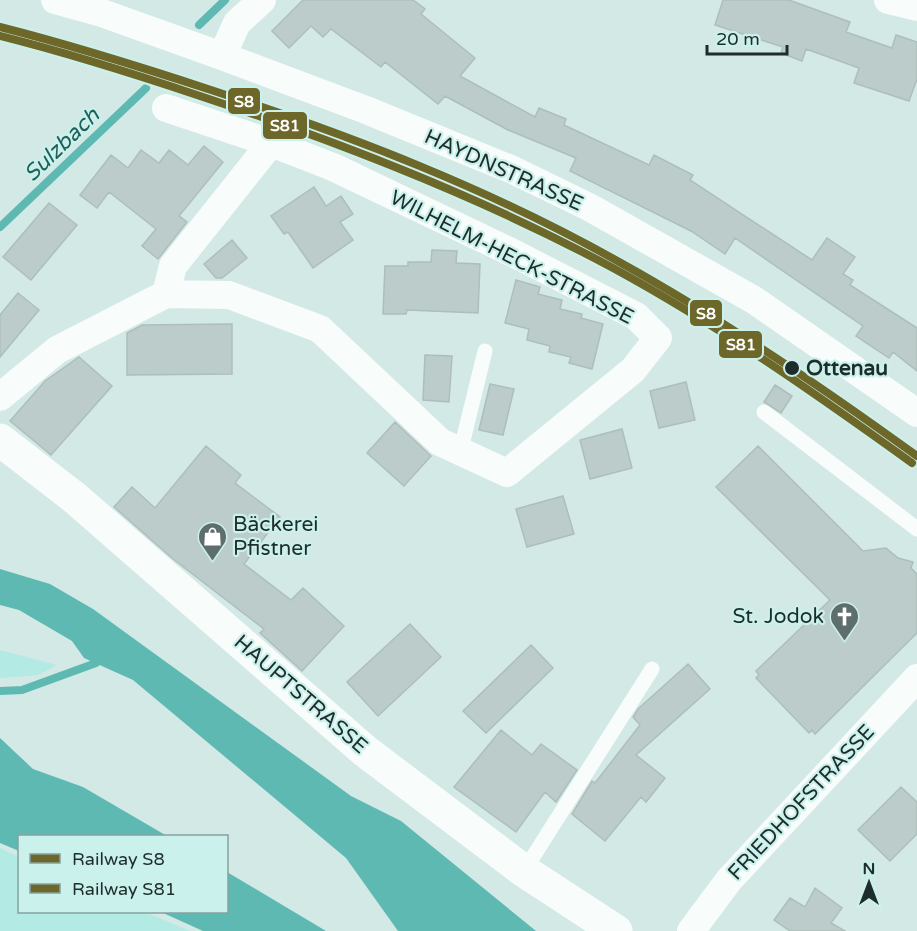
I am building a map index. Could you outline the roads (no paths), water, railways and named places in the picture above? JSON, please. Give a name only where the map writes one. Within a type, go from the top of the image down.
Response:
[{"type":"street","name":"HAYDNSTRASSE","points":[[55,0],[102,13],[222,56],[366,110],[513,170],[589,207],[754,300],[917,413]]},
{"type":"street","points":[[222,56],[237,23],[262,0]]},
{"type":"street","points":[[888,0],[917,8]]},
{"type":"street","name":"WILHELM-HECK-STRASSE","points":[[0,397],[57,350],[166,294],[229,295],[320,329],[440,442],[507,473],[633,370],[658,338],[636,316],[511,252],[333,167],[272,143],[166,108]]},
{"type":"street","points":[[166,294],[173,266],[272,143]]},
{"type":"street","name":"HAUPTSTRASSE","points":[[0,440],[75,498],[365,751],[524,871],[616,931]]},
{"type":"street","name":"FRIEDHOFSTRASSE","points":[[691,931],[729,880],[917,678]]},
{"type":"lane","points":[[460,453],[485,351]]},
{"type":"lane","points":[[764,412],[917,529]]},
{"type":"lane","points":[[524,871],[652,669]]},
{"type":"waterway","name":"Sulzbach","points":[[199,25],[225,0]]},
{"type":"waterway","name":"Sulzbach","points":[[0,227],[146,88]]},
{"type":"waterway","points":[[0,691],[22,690],[96,663],[103,657]]},
{"type":"rail line","name":"S8","points":[[0,27],[211,90],[316,126],[472,188],[572,236],[659,285],[735,331],[809,380],[917,456]]},
{"type":"rail line","name":"S81","points":[[0,36],[101,64],[253,114],[358,152],[513,218],[613,268],[691,313],[803,386],[912,463]]},
{"type":"place","name":"Ottenau","points":[[792,368]]},
{"type":"place","name":"Bäckerei Pfistner","points":[[212,562]]},
{"type":"place","name":"St. Jodok","points":[[845,642]]}]
